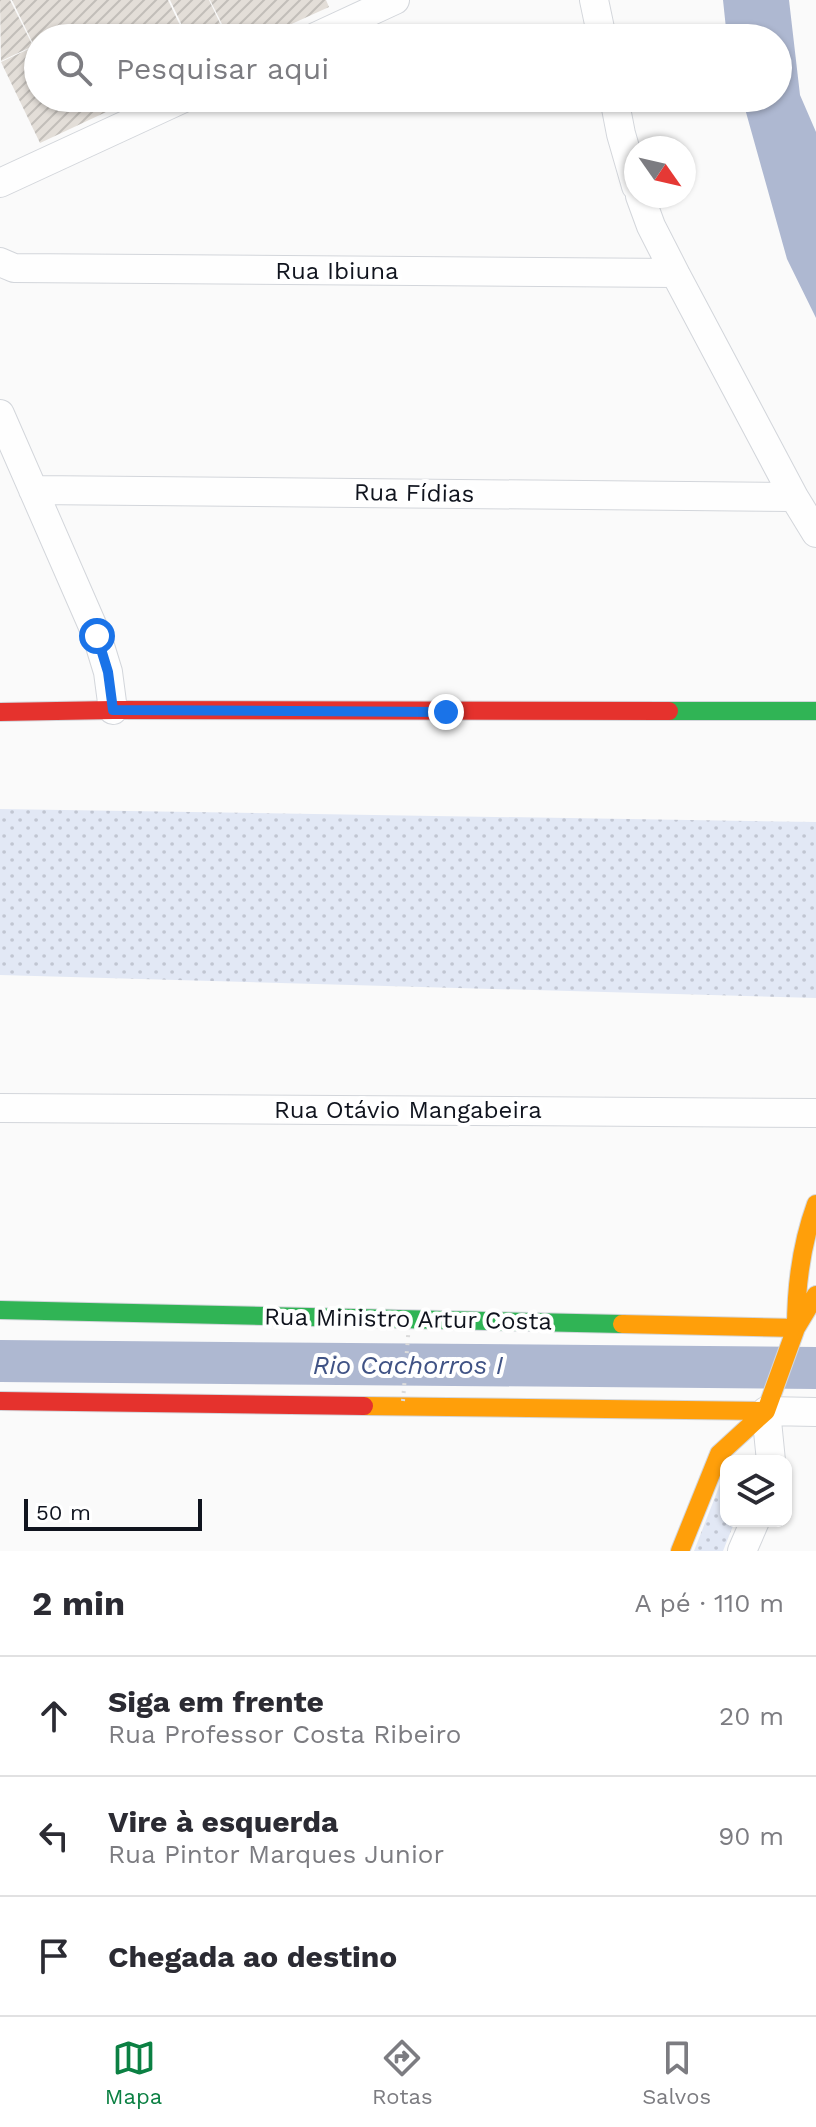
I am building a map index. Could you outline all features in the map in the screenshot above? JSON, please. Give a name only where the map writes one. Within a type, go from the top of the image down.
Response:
[{"type":"street","points":[[343,24],[395,0]]},
{"type":"street","points":[[594,0],[599,24]]},
{"type":"street","points":[[0,183],[154,112]]},
{"type":"street","points":[[617,112],[624,144]]},
{"type":"street","points":[[644,208],[675,273],[816,533]]},
{"type":"street","name":"Rua Ibiuna","points":[[0,262],[14,268],[675,273]]},
{"type":"street","points":[[0,414],[97,636],[108,672],[113,710]]},
{"type":"street","name":"Rua Fídias","points":[[33,490],[794,497]]},
{"type":"street","points":[[0,712],[816,711]]},
{"type":"street","name":"Rua Otávio Mangabeira","points":[[0,1108],[816,1113]]},
{"type":"street","points":[[800,1336],[796,1274],[800,1250],[816,1204]]},
{"type":"street","points":[[680,1551],[719,1454],[770,1400],[816,1295]]},
{"type":"street","name":"Rua Ministro Artur Costa","points":[[0,1310],[800,1336]]},
{"type":"street","points":[[770,1400],[771,1455]]},
{"type":"street","points":[[0,1401],[770,1400],[816,1412]]},
{"type":"street","points":[[742,1551],[752,1527]]},
{"type":"path","points":[[403,1401],[409,1324]]},
{"type":"shaded area","points":[[0,809],[816,822],[816,998],[0,975]]},
{"type":"shaded area","points":[[720,1484],[720,1527],[733,1527],[723,1551],[694,1551]]},
{"type":"water","points":[[723,0],[789,0],[792,24],[726,24]]},
{"type":"water","points":[[792,26],[800,95],[816,132],[816,318],[787,259],[746,112],[792,112]]},
{"type":"building","points":[[0,0],[10,0],[24,28],[24,50],[1,61]]},
{"type":"building","points":[[12,0],[168,0],[179,24],[24,24]]},
{"type":"building","points":[[170,0],[209,0],[220,24],[181,24]]},
{"type":"building","points":[[210,0],[326,0],[329,7],[291,24],[222,24]]},
{"type":"building","points":[[24,51],[24,110],[1,62]]},
{"type":"building","points":[[25,112],[106,112],[40,143]]},
{"type":"waterway","name":"Rio Cachorros I","points":[[0,1361],[816,1368]]},
{"type":"traffic: fast","points":[[669,711],[816,711]]},
{"type":"traffic: fast","points":[[0,1310],[622,1324]]},
{"type":"traffic: slow","points":[[796,1328],[800,1265],[816,1204]]},
{"type":"traffic: slow","points":[[680,1551],[719,1454],[766,1411],[796,1328],[816,1295]]},
{"type":"traffic: slow","points":[[622,1324],[796,1328]]},
{"type":"traffic: slow","points":[[364,1406],[766,1411]]},
{"type":"traffic: jam","points":[[0,712],[669,711]]},
{"type":"traffic: jam","points":[[0,1401],[364,1406]]},
{"type":"route","points":[[97,636],[108,672],[113,710],[446,712]]}]
